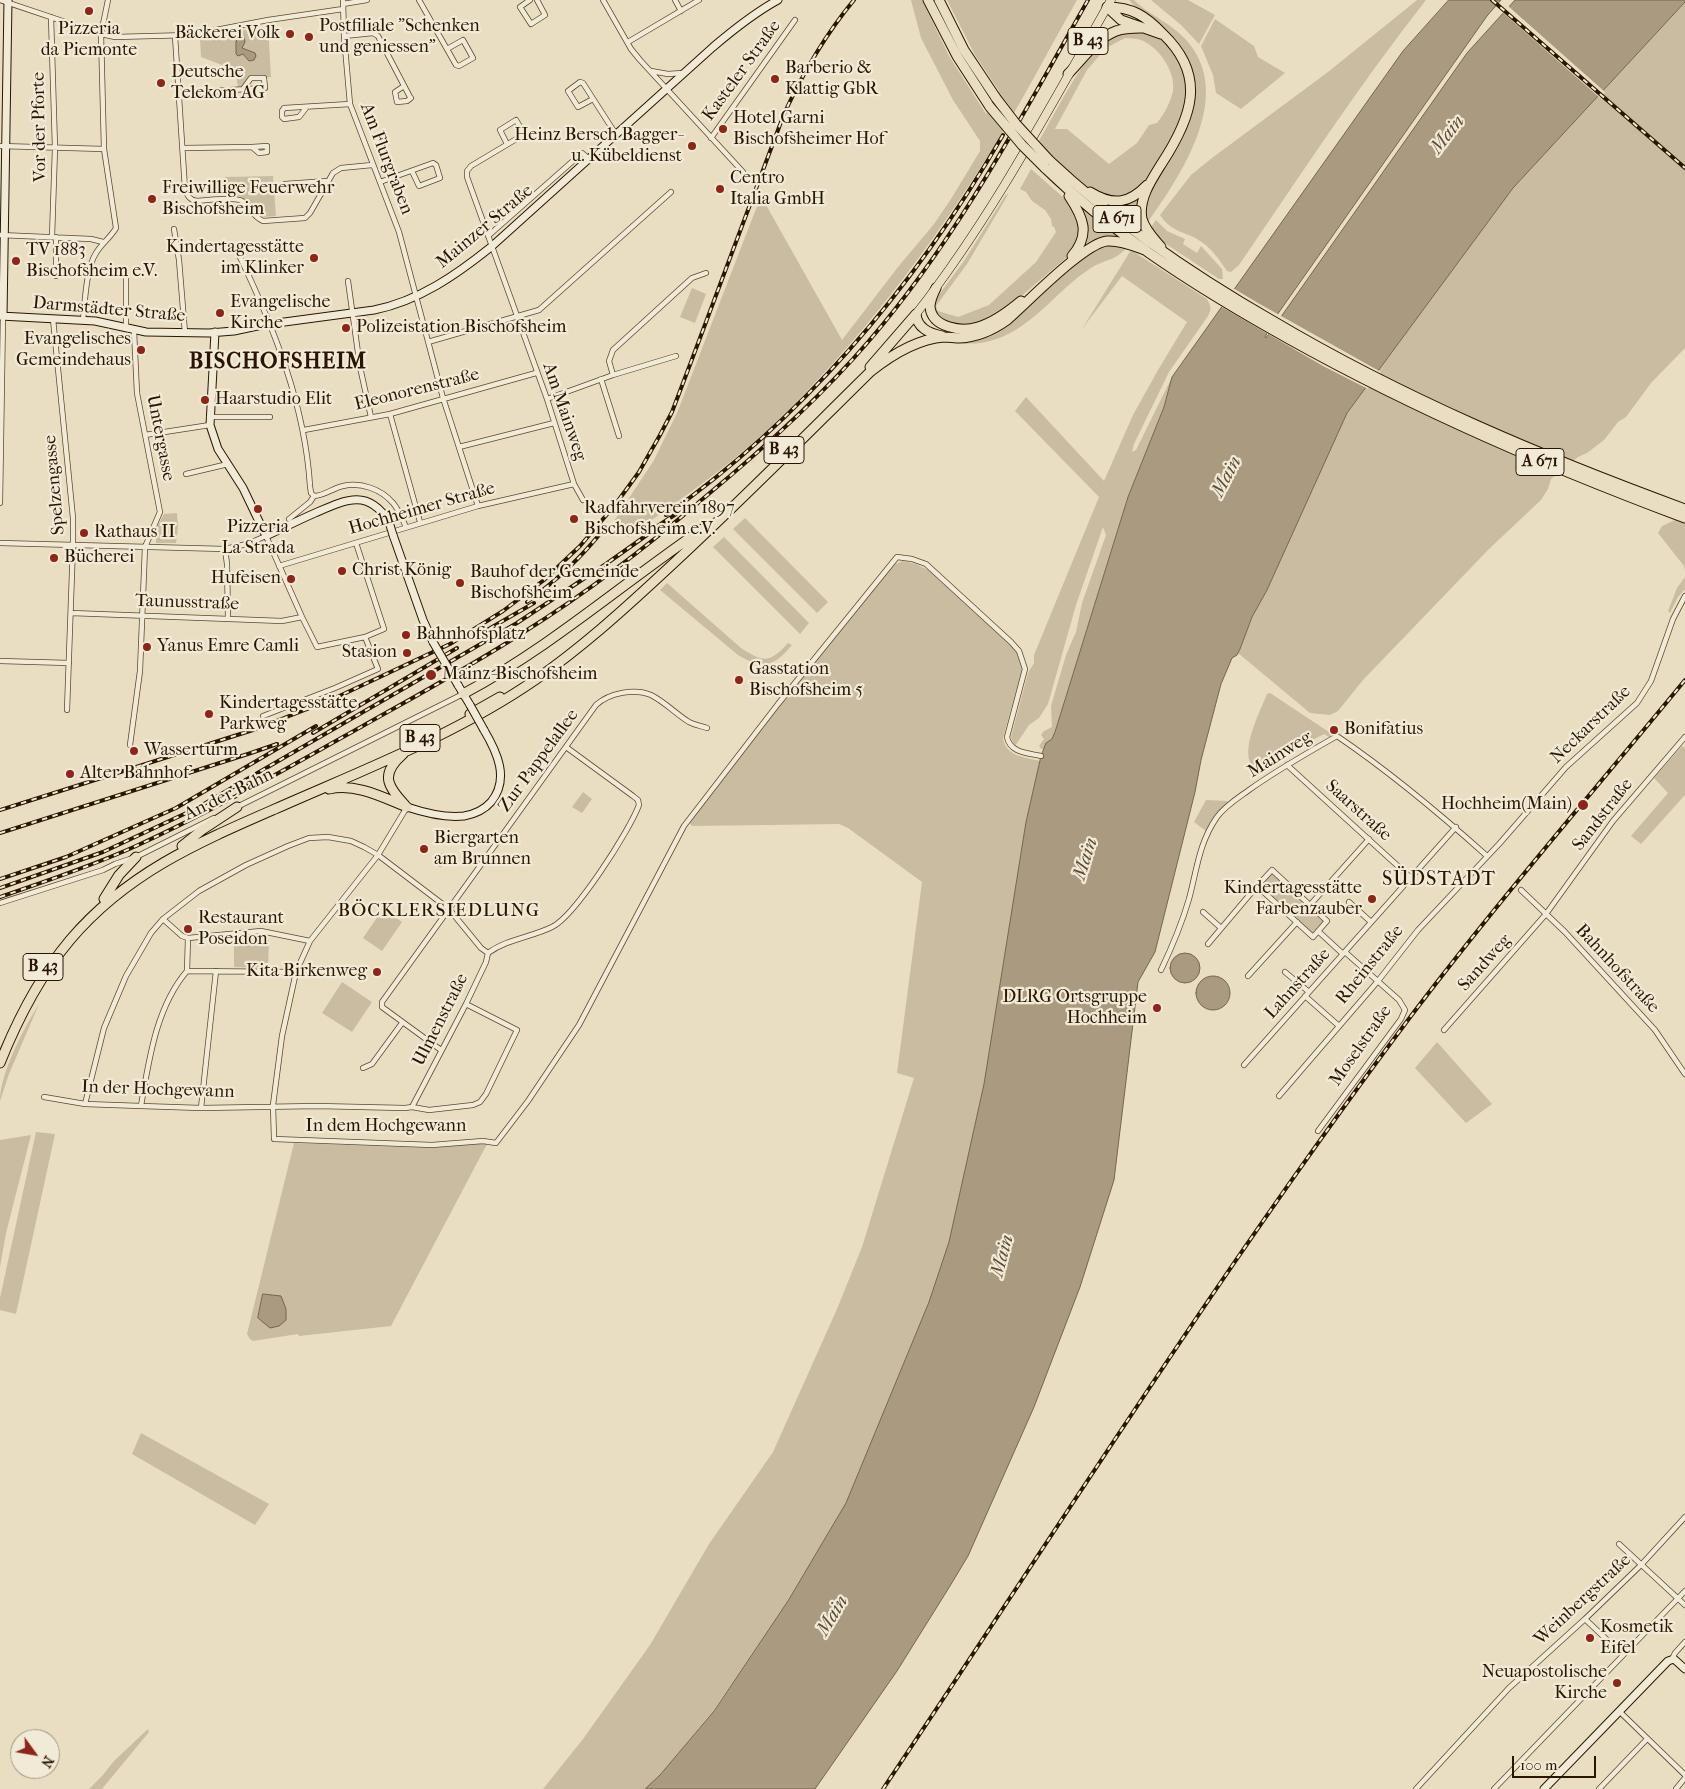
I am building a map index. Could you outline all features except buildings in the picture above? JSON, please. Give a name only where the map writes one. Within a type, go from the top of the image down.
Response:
[{"type":"highway","name":"A 671","points":[[928,0],[957,56],[990,107],[1016,138],[1047,164],[1106,222],[1145,250],[1326,360],[1434,415],[1545,464],[1685,518]]},
{"type":"highway","name":"A 671","points":[[938,0],[964,50],[996,98],[1047,164]]},
{"type":"highway","points":[[1124,0],[1131,10]]},
{"type":"highway","points":[[1109,4],[1131,10],[1147,20],[1166,36],[1185,61],[1190,82],[1191,94],[1189,105],[1181,130],[1151,181],[1144,196],[1142,209],[1142,218],[1149,233],[1169,257]]},
{"type":"highway","points":[[1109,4],[1121,20],[1166,36]]},
{"type":"highway","points":[[1068,74],[1108,35],[1126,28],[1141,28]]},
{"type":"highway","points":[[1065,182],[1115,202],[1131,198],[1151,181]]},
{"type":"highway","name":"A 671","points":[[1065,182],[1212,290],[1330,354],[1445,412],[1554,459],[1685,509]]},
{"type":"highway","points":[[1065,182],[1083,221],[1081,241],[1073,255],[1024,299],[988,323],[977,328],[959,329],[948,326],[926,315],[916,314],[916,319],[924,329],[933,334],[960,338],[988,332],[1001,325],[1081,253],[1099,243],[1117,242],[1145,250]]},
{"type":"highway","points":[[936,288],[931,298],[930,308],[937,320]]},
{"type":"highway","name":"B 43","points":[[0,1063],[19,1018],[49,968],[71,938],[111,900],[145,874],[178,854],[217,834],[418,745],[490,710],[536,680],[575,651],[721,519],[844,398],[916,314]]},
{"type":"highway","points":[[844,398],[870,372],[889,358],[917,345],[945,337]]},
{"type":"highway","name":"B 43","points":[[0,1047],[23,998],[50,957],[71,931],[104,899],[131,877],[182,846],[208,833],[424,736],[466,716],[514,688],[581,639],[704,528],[864,373]]},
{"type":"highway","points":[[463,694],[528,656],[704,528]]},
{"type":"highway","points":[[407,807],[390,786],[388,772],[395,761],[418,745]]},
{"type":"highway","points":[[309,794],[336,787],[355,788],[407,807]]},
{"type":"highway","points":[[182,846],[237,807]]},
{"type":"highway","points":[[104,899],[119,876],[136,857]]},
{"type":"main road","name":"Mainzer Straße","points":[[215,332],[234,331],[378,310],[417,296],[455,275],[491,247],[737,26],[761,9],[778,0]]},
{"type":"main road","points":[[1,316],[4,68],[8,1]]},
{"type":"main road","name":"B 43","points":[[916,314],[976,231],[1019,162],[1109,4]]},
{"type":"main road","name":"Darmstädter Straße","points":[[1,316],[83,320],[106,323],[134,331],[155,333],[215,332]]},
{"type":"main road","points":[[215,332],[210,425],[216,445],[243,488],[266,536],[345,500],[360,500],[374,506],[389,522],[423,620],[433,642],[492,743],[498,761],[499,788],[492,801],[485,808],[464,816],[429,813],[407,807]]},
{"type":"main road","points":[[1544,1789],[1666,1663],[1672,1659],[1685,1667]]},
{"type":"street","points":[[0,0],[115,37],[190,35],[367,0]]},
{"type":"street","points":[[83,320],[88,279],[94,255],[116,228],[104,149],[101,34],[108,0]]},
{"type":"street","points":[[419,0],[447,49],[458,66],[473,58],[463,40],[447,49]]},
{"type":"street","points":[[530,0],[520,7],[531,24],[545,15],[536,0]]},
{"type":"street","name":"Kasteler Straße","points":[[603,0],[628,42],[649,71],[743,172]]},
{"type":"street","points":[[675,0],[681,11]]},
{"type":"street","points":[[628,42],[699,0]]},
{"type":"street","name":"Am Flurgraben","points":[[343,4],[350,104],[399,232],[443,398],[478,506]]},
{"type":"street","name":"Vor der Pforte","points":[[51,17],[56,276]]},
{"type":"street","name":"Kasteler Straße","points":[[711,138],[796,20]]},
{"type":"street","points":[[344,36],[373,33],[378,36],[404,86]]},
{"type":"street","points":[[175,36],[185,189],[190,198],[196,201],[237,200],[244,203],[257,218],[263,221],[296,219],[308,216],[333,173],[341,168],[372,165]]},
{"type":"street","points":[[649,71],[668,74],[685,72]]},
{"type":"street","points":[[179,93],[265,88],[264,78],[251,78],[243,89]]},
{"type":"street","points":[[593,99],[578,107],[568,91],[582,82],[616,133]]},
{"type":"street","points":[[306,108],[299,117],[284,119],[282,117],[283,109],[350,104]]},
{"type":"street","points":[[516,120],[523,134],[507,144],[500,130],[516,120]]},
{"type":"street","name":"Am Mainweg","points":[[507,144],[471,166],[466,174],[536,372],[547,398],[574,484],[582,500]]},
{"type":"street","points":[[3,146],[104,149]]},
{"type":"street","points":[[182,148],[252,147]]},
{"type":"street","name":"Mainzer Straße","points":[[488,236],[582,153],[588,158]]},
{"type":"street","points":[[380,182],[412,171],[434,164],[440,178],[419,186],[412,171]]},
{"type":"street","points":[[285,184],[328,181]]},
{"type":"street","points":[[428,342],[539,310],[671,192]]},
{"type":"street","points":[[174,229],[179,260],[185,333]]},
{"type":"street","points":[[2,235],[91,238],[103,242]]},
{"type":"street","points":[[239,255],[270,325],[298,404],[304,430],[311,493],[314,496]]},
{"type":"street","points":[[614,375],[609,361],[613,350],[692,278],[706,273]]},
{"type":"street","points":[[126,278],[126,329]]},
{"type":"street","points":[[348,281],[360,367],[371,417]]},
{"type":"street","points":[[0,503],[1,316]]},
{"type":"street","name":"Spelzengasse","points":[[53,319],[70,488],[73,545],[67,710]]},
{"type":"street","name":"Untergasse","points":[[134,331],[137,393],[160,512],[145,547]]},
{"type":"street","points":[[547,398],[676,356]]},
{"type":"street","name":"Eleonorenstraße","points":[[304,430],[390,414],[536,372]]},
{"type":"street","points":[[601,379],[619,436]]},
{"type":"street","points":[[390,414],[420,522]]},
{"type":"street","points":[[210,417],[270,417]]},
{"type":"street","points":[[459,447],[554,422]]},
{"type":"street","points":[[145,435],[210,425]]},
{"type":"street","points":[[186,474],[228,464]]},
{"type":"street","points":[[314,496],[354,484],[376,490],[392,502],[406,527]]},
{"type":"street","name":"Hochheimer Straße","points":[[279,566],[420,522],[478,506],[574,484]]},
{"type":"street","points":[[289,519],[310,502],[314,496]]},
{"type":"street","points":[[0,543],[225,549],[248,544],[266,536],[317,647],[366,637],[384,629],[356,542]]},
{"type":"street","points":[[130,745],[140,671],[145,547]]},
{"type":"street","points":[[225,549],[228,618]]},
{"type":"street","name":"In dem Hochgewann","points":[[273,1105],[274,1139],[432,1145],[483,1141],[496,1143],[528,1101],[579,1025],[684,826],[778,704],[897,557],[912,559],[926,564],[1007,638],[1018,651],[1025,669],[1007,737],[1008,742],[1014,749],[1041,756]]},
{"type":"street","name":"Neckarstraße","points":[[1487,856],[1571,761],[1630,710],[1642,696],[1654,675],[1672,619],[1685,596]]},
{"type":"street","name":"Taunusstraße","points":[[71,613],[282,621],[302,617]]},
{"type":"street","points":[[263,716],[378,669],[366,637]]},
{"type":"street","points":[[0,661],[69,663]]},
{"type":"street","name":"Zur Pappelallee","points":[[402,1023],[382,1007],[382,1002],[596,704],[602,699],[621,693],[646,694],[653,696],[688,721],[708,728]]},
{"type":"street","name":"An der Bahn","points":[[0,904],[103,870],[136,857],[463,694]]},
{"type":"street","name":"Mainweg","points":[[1161,970],[1180,925],[1190,894],[1199,855],[1206,836],[1217,817],[1229,804],[1265,778],[1337,736],[1367,756],[1456,827],[1487,856]]},
{"type":"street","name":"Sandstraße","points":[[1546,914],[1613,821],[1685,736]]},
{"type":"street","points":[[85,1104],[104,1028],[126,976],[151,932],[164,919],[207,886],[246,865],[309,838],[340,838],[351,841],[378,855],[449,909],[481,948],[488,953],[497,947],[552,927],[560,922],[620,843],[639,805],[638,800],[566,747]]},
{"type":"street","name":"Saarstraße","points":[[1287,765],[1411,878]]},
{"type":"street","points":[[407,807],[378,855],[310,941],[296,972],[282,1036],[273,1105],[412,1107],[429,1110],[473,1105],[480,1102],[486,1094],[517,1030],[466,1004]]},
{"type":"street","name":"Lahnstraße","points":[[1244,1065],[1456,827]]},
{"type":"street","points":[[1310,905],[1369,839]]},
{"type":"street","name":"Rheinstraße","points":[[1279,1096],[1378,981],[1418,930],[1487,856]]},
{"type":"street","points":[[1208,944],[1257,886],[1272,870],[1328,921],[1313,937],[1257,886]]},
{"type":"street","name":"Bahnhofstraße","points":[[1521,890],[1655,1030],[1685,1074]]},
{"type":"street","points":[[1350,902],[1371,922]]},
{"type":"street","points":[[1203,912],[1221,928]]},
{"type":"street","name":"Sandweg","points":[[1444,1030],[1546,914]]},
{"type":"street","points":[[164,919],[182,936],[188,938],[261,931],[310,941]]},
{"type":"street","points":[[1248,976],[1297,922]]},
{"type":"street","name":"Moselstraße","points":[[1318,931],[1378,981],[1403,1005],[1405,1010],[1404,1014],[1318,1131]]},
{"type":"street","points":[[141,1106],[149,1059],[159,1024],[180,978],[187,970],[188,938]]},
{"type":"street","name":"Ulmenstraße","points":[[412,1107],[466,1004],[486,962],[488,953]]},
{"type":"street","points":[[187,970],[296,972]]},
{"type":"street","points":[[201,1108],[216,971]]},
{"type":"street","points":[[1286,972],[1339,1026]]},
{"type":"street","points":[[363,1068],[372,1064],[402,1023],[441,1050]]},
{"type":"street","name":"In der Hochgewann","points":[[44,1097],[85,1104],[141,1106],[201,1108],[273,1105]]},
{"type":"street","name":"Weinbergstraße","points":[[1416,1789],[1509,1688],[1641,1565],[1685,1516]]},
{"type":"street","points":[[1619,1544],[1685,1605]]},
{"type":"street","points":[[1494,1789],[1685,1591]]},
{"type":"street","points":[[1585,1619],[1624,1654]]},
{"type":"street","points":[[1672,1659],[1685,1642]]},
{"type":"street","points":[[1619,1711],[1685,1776],[1676,1789]]},
{"type":"street","points":[[1599,1789],[1647,1738]]},
{"type":"shaded area","points":[[911,0],[922,0],[949,56],[986,114],[999,91],[975,55],[947,0],[1077,0],[1015,112],[969,186],[918,259],[863,329],[804,395],[772,426],[702,484],[628,537],[614,521],[654,460],[677,413],[761,196],[842,340],[934,224],[980,151],[980,141],[953,100],[921,38]]},
{"type":"shaded area","points":[[1129,0],[1134,0],[1182,35],[1201,64],[1206,87],[1204,111],[1198,135],[1175,182],[1148,222],[1145,214],[1146,203],[1156,181],[1182,140],[1189,123],[1194,104],[1195,82],[1189,61],[1179,43],[1172,35]]},
{"type":"shaded area","points":[[1151,0],[1188,0],[1215,15],[1199,44],[1181,25]]},
{"type":"shaded area","points":[[1417,0],[1426,0],[1353,98],[1239,265],[1231,272],[1227,271],[1207,246],[1175,229],[1165,221],[1160,215],[1191,175],[1328,72]]},
{"type":"shaded area","points":[[1685,2],[1685,348],[1651,383],[1626,417],[1618,422],[1604,440],[1587,453],[1578,457],[1551,479],[1548,489],[1541,500],[1489,549],[1363,680],[1338,711],[1330,715],[1310,713],[1238,653],[1252,617],[1267,590],[1347,413],[1513,188]]},
{"type":"shaded area","points":[[1215,19],[1254,46],[1258,57],[1285,73],[1241,109],[1216,93],[1213,75],[1201,46]]},
{"type":"shaded area","points":[[268,26],[271,77],[265,78],[265,75],[251,76],[243,87],[238,87],[235,70],[201,57],[200,38]]},
{"type":"shaded area","points":[[1140,32],[1158,38],[1172,49],[1186,76],[1186,101],[1177,129],[1143,184],[1130,195],[1114,199],[1097,193],[1087,186],[1067,170],[1039,141],[1081,69],[1101,44],[1110,37]],"holes":[[[1125,38],[1137,39],[1148,43],[1160,54],[1172,76],[1173,91],[1167,108],[1157,123],[1149,125],[1137,143],[1109,164],[1067,129],[1055,129],[1087,70],[1106,48]]]},
{"type":"shaded area","points":[[1031,169],[1064,198],[1074,209],[1080,220],[1080,232],[1074,249],[1018,299],[991,318],[968,325],[949,324],[933,312],[935,300],[964,261],[1005,196],[1009,193],[967,264],[936,306],[938,311],[958,317],[989,305],[1036,262],[1056,232],[1045,210],[1032,201],[1026,192],[1020,189]]},
{"type":"shaded area","points":[[273,176],[276,216],[262,217],[240,196],[226,196],[225,177]]},
{"type":"shaded area","points":[[1143,193],[1146,233],[1101,200]]},
{"type":"shaded area","points":[[1074,200],[1122,239],[1077,253],[1084,241]]},
{"type":"shaded area","points":[[1156,220],[1167,231],[1185,239],[1183,244],[1197,253],[1201,246],[1222,269],[1223,279],[1219,279],[1163,242],[1151,227]]},
{"type":"shaded area","points":[[1109,244],[1127,247],[1119,255],[1096,265],[1078,277],[1030,320],[1002,337],[983,343],[964,344],[961,342],[975,338],[1082,255]]},
{"type":"shaded area","points":[[1131,250],[1207,299],[1210,311],[1169,372],[1134,444],[1132,452],[1136,450],[1172,377],[1164,407],[1128,497],[1053,738],[1048,742],[1045,749],[1041,749],[1039,746],[1044,739],[1041,735],[1052,727],[1051,706],[1066,655],[1076,632],[1082,603],[1106,535],[1103,527],[1076,605],[1048,704],[1039,718],[1029,725],[1015,746],[1011,737],[1028,673],[1034,663],[1034,655],[1099,497],[1015,411],[1026,397],[1104,481],[1133,415],[1187,322],[1122,276],[1082,329]]},
{"type":"shaded area","points":[[692,288],[706,294],[695,323],[680,317]]},
{"type":"shaded area","points":[[177,513],[176,543],[156,543],[156,529],[164,514]]},
{"type":"shaded area","points":[[745,518],[828,602],[817,613],[733,529]]},
{"type":"shaded area","points":[[1675,520],[1685,524],[1685,570],[1684,566],[1658,533],[1662,526]]},
{"type":"shaded area","points":[[724,537],[809,623],[800,634],[713,547]]},
{"type":"shaded area","points":[[903,561],[916,564],[928,570],[1017,653],[1022,670],[1003,738],[1012,753],[1040,761],[1026,822],[984,1084],[949,1242],[929,1302],[846,1503],[788,1601],[713,1711],[660,1775],[645,1789],[543,1789],[583,1739],[650,1645],[709,1544],[773,1452],[837,1309],[862,1247],[914,1078],[897,1073],[922,882],[848,828],[839,824],[692,826],[689,822],[893,565]]},
{"type":"shaded area","points":[[1685,577],[1685,589],[1678,597],[1670,613],[1668,611],[1677,588]]},
{"type":"shaded area","points":[[667,583],[741,648],[756,656],[766,659],[782,650],[788,643],[792,645],[774,662],[768,664],[754,663],[747,660],[738,655],[660,590]]},
{"type":"shaded area","points":[[1270,693],[1332,734],[1329,737],[1324,734],[1284,755],[1265,772],[1255,768],[1250,761],[1248,750],[1254,726],[1267,694]]},
{"type":"shaded area","points":[[1682,746],[1685,748],[1685,795],[1641,844],[1631,836],[1668,793],[1654,778]]},
{"type":"shaded area","points":[[583,792],[592,799],[582,813],[572,807]]},
{"type":"shaded area","points":[[1206,800],[1228,801],[1215,816],[1206,831],[1194,822]]},
{"type":"shaded area","points":[[1272,873],[1324,921],[1312,933],[1260,887]]},
{"type":"shaded area","points":[[383,909],[402,922],[382,951],[363,938]]},
{"type":"shaded area","points":[[260,937],[269,939],[268,968],[234,967],[234,939]]},
{"type":"shaded area","points":[[342,982],[372,1002],[352,1032],[322,1013]]},
{"type":"shaded area","points":[[39,1004],[9,1074],[0,1101],[8,1064]]},
{"type":"shaded area","points":[[1437,1042],[1492,1104],[1466,1123],[1415,1068]]},
{"type":"shaded area","points":[[36,1132],[55,1134],[16,1314],[0,1310],[0,1298]]},
{"type":"shaded area","points":[[31,1135],[6,1233],[0,1267],[0,1140]]},
{"type":"shaded area","points":[[294,1143],[433,1148],[487,1144],[391,1326],[299,1336],[298,1334],[253,1341],[247,1334]]},
{"type":"shaded area","points":[[141,1433],[269,1504],[255,1525],[132,1454]]},
{"type":"shaded area","points":[[148,1729],[149,1732],[102,1789],[89,1789],[114,1761]]},
{"type":"water","name":"Main","points":[[1449,0],[1501,0],[1487,16],[1277,315],[1266,338],[1467,53],[1515,0],[1685,0],[1685,2],[1513,188],[1347,413],[1267,590],[1252,617],[1240,649],[1237,655],[1232,658],[1221,684],[1201,760],[1195,792],[1155,952],[1138,982],[1114,1180],[1080,1287],[1034,1407],[968,1556],[897,1671],[815,1789],[645,1789],[660,1775],[714,1711],[788,1601],[846,1503],[929,1302],[949,1242],[984,1084],[1026,822],[1041,756],[1046,743],[1052,739],[1055,732],[1128,497],[1164,407],[1172,377],[1403,51]]},
{"type":"water","points":[[244,37],[245,42],[242,48],[255,53],[254,60],[249,61],[243,54],[238,56],[236,54],[236,41]]},
{"type":"water","points":[[442,854],[445,855],[445,865],[438,866],[435,865],[434,858],[435,855]]},
{"type":"water","points":[[1185,953],[1196,957],[1200,968],[1196,979],[1185,983],[1174,979],[1170,968],[1174,957]]},
{"type":"water","points":[[1213,976],[1220,977],[1225,981],[1229,986],[1229,1000],[1225,1005],[1220,1009],[1213,1010],[1206,1009],[1201,1005],[1197,1000],[1196,993],[1197,986],[1201,981],[1206,977]]},
{"type":"water","points":[[263,1294],[281,1296],[286,1309],[286,1320],[279,1326],[270,1328],[258,1318]]},
{"type":"pier","points":[[1507,5],[1605,92],[1600,98],[1501,11]]},
{"type":"pier","points":[[1233,288],[1381,372],[1368,389],[1323,366],[1220,306]]},
{"type":"railway","points":[[0,810],[253,730],[333,699],[450,644],[503,611],[544,580],[580,546],[615,505],[639,472],[672,412],[784,114],[815,55],[854,0]]},
{"type":"railway","points":[[0,897],[69,873],[136,846],[250,789],[504,645],[548,617],[640,551],[748,461],[790,423],[830,384],[900,303],[959,220],[986,177],[1088,0]]},
{"type":"railway","points":[[1492,0],[1685,168]]},
{"type":"railway","points":[[666,515],[766,435],[855,343],[934,243],[970,190],[1003,135]]},
{"type":"railway","points":[[647,533],[676,514]]},
{"type":"railway","points":[[527,602],[568,569],[603,530]]},
{"type":"railway","points":[[0,888],[103,852],[197,808],[517,623],[654,530]]},
{"type":"railway","points":[[480,634],[534,603]]},
{"type":"railway","points":[[313,733],[457,648]]},
{"type":"railway","points":[[883,1789],[1207,1302],[1341,1110],[1444,973],[1685,680]]},
{"type":"railway","points":[[0,879],[66,857],[176,808],[316,726]]},
{"type":"railway","points":[[0,833],[277,744]]},
{"type":"place","name":"Pizzeria da Piemonte","points":[[89,11]]},
{"type":"place","name":"Bäckerei Volk","points":[[290,34]]},
{"type":"place","name":"Postfiliale \"Schenken und geniessen\"","points":[[309,37]]},
{"type":"place","name":"Barberio & Klattig GbR","points":[[775,79]]},
{"type":"place","name":"Deutsche Telekom AG","points":[[161,83]]},
{"type":"place","name":"Hotel Garni Bischofsheimer Hof","points":[[723,129]]},
{"type":"place","name":"Heinz Bersch Bagger- u. Kübeldienst","points":[[692,146]]},
{"type":"place","name":"Centro Italia GmbH","points":[[720,189]]},
{"type":"place","name":"Freiwillige Feuerwehr Bischofsheim","points":[[152,199]]},
{"type":"place","name":"Kindertagesstätte im Klinker","points":[[314,258]]},
{"type":"place","name":"TV 1883 Bischofsheim e.V.","points":[[16,261]]},
{"type":"place","name":"Evangelische Kirche","points":[[220,313]]},
{"type":"place","name":"Polizeistation Bischofsheim","points":[[346,328]]},
{"type":"place","name":"Evangelisches Gemeindehaus","points":[[141,350]]},
{"type":"place","name":"Haarstudio Elit","points":[[205,400]]},
{"type":"place","name":"Pizzeria La Strada","points":[[258,509]]},
{"type":"place","name":"Radfahrverein 1897 Bischofsheim e.V.","points":[[574,519]]},
{"type":"place","name":"Rathaus II","points":[[84,533]]},
{"type":"place","name":"Bücherei","points":[[54,558]]},
{"type":"place","name":"Christ König","points":[[342,571]]},
{"type":"place","name":"Hufeisen","points":[[291,579]]},
{"type":"place","name":"Bauhof der Gemeinde Bischofsheim","points":[[460,583]]},
{"type":"place","name":"Bahnhofsplatz","points":[[406,635]]},
{"type":"place","name":"Yanus Emre Camli","points":[[147,647]]},
{"type":"place","name":"Stasion","points":[[407,653]]},
{"type":"place","name":"Mainz-Bischofsheim","points":[[431,675]]},
{"type":"place","name":"Gasstation Bischofsheim 5","points":[[739,680]]},
{"type":"place","name":"Kindertagesstätte Parkweg","points":[[209,714]]},
{"type":"place","name":"Bonifatius","points":[[1334,730]]},
{"type":"place","name":"Wasserturm","points":[[134,751]]},
{"type":"place","name":"Alter Bahnhof","points":[[70,774]]},
{"type":"place","name":"Hochheim(Main)","points":[[1583,805]]},
{"type":"place","name":"Biergarten am Brunnen","points":[[424,849]]},
{"type":"place","name":"Kindertagesstätte Farbenzauber","points":[[1372,899]]},
{"type":"place","name":"Restaurant Poseidon","points":[[188,929]]},
{"type":"place","name":"Kita Birkenweg","points":[[377,972]]},
{"type":"place","name":"DLRG Ortsgruppe Hochheim","points":[[1157,1008]]},
{"type":"place","name":"Kosmetik Eifel","points":[[1590,1638]]},
{"type":"place","name":"Neuapostolische Kirche","points":[[1617,1683]]},
{"type":"district","name":"BISCHOFSHEIM","points":[[278,363]]},
{"type":"district","name":"SÜDSTADT","points":[[1439,880]]},
{"type":"district","name":"BÖCKLERSIEDLUNG","points":[[439,911]]}]
